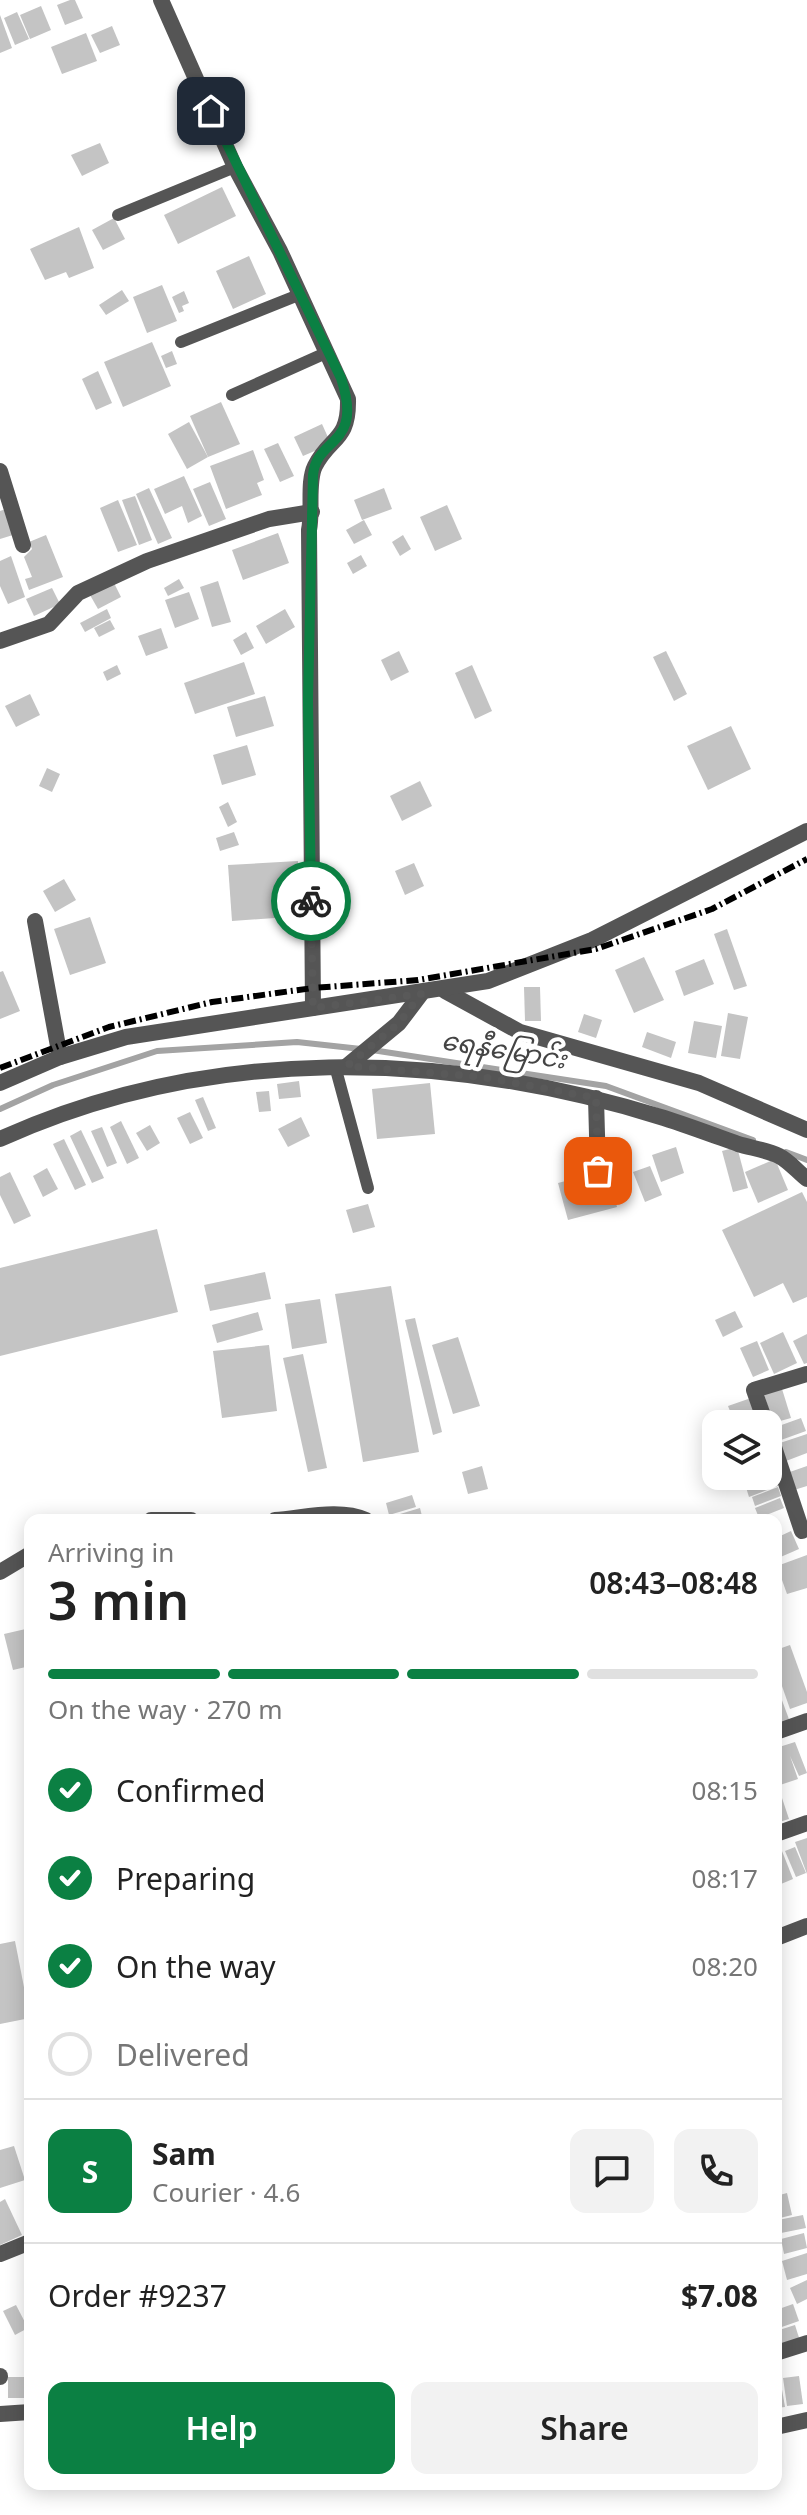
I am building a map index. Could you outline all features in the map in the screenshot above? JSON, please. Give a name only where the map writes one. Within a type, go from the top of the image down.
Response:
[{"type":"street","points":[[161,0],[235,167],[301,294],[348,399],[341,437],[313,469],[308,700],[313,1008]]},
{"type":"street","points":[[0,471],[23,545]]},
{"type":"street","points":[[0,641],[49,624],[78,593],[147,561],[269,519],[312,512]]},
{"type":"street","points":[[0,1083],[60,1057],[126,1037],[313,1008],[420,997],[499,978],[592,940],[807,831]]},
{"type":"street","points":[[35,921],[60,1057]]},
{"type":"street","points":[[445,991],[520,1032],[699,1083],[807,1130]]},
{"type":"street","points":[[347,1063],[399,1023],[420,997]]},
{"type":"street","points":[[0,1139],[97,1101],[142,1090],[277,1067],[347,1063],[482,1077],[596,1098],[780,1156],[807,1179]]},
{"type":"street","points":[[596,1098],[598,1171]]},
{"type":"street","points":[[791,1122],[807,1110]]},
{"type":"street","points":[[761,1410],[754,1390],[807,1374]]},
{"type":"street","points":[[782,1472],[802,1531]]},
{"type":"street","points":[[0,1572],[24,1558]]},
{"type":"street","points":[[782,1730],[807,1721]]},
{"type":"street","points":[[782,1832],[807,1823]]},
{"type":"street","points":[[782,1936],[807,1926]]},
{"type":"street","points":[[0,2254],[24,2244]]},
{"type":"street","points":[[782,2351],[807,2343]]},
{"type":"street","points":[[0,2414],[24,2412]]},
{"type":"street","points":[[782,2426],[807,2420]]},
{"type":"lane","points":[[118,215],[235,167]]},
{"type":"lane","points":[[181,342],[301,294]]},
{"type":"lane","points":[[232,395],[328,352]]},
{"type":"lane","points":[[347,1063],[368,1188]]},
{"type":"building","points":[[75,0],[83,18],[65,25],[57,5]]},
{"type":"building","points":[[41,6],[51,30],[30,39],[20,15]]},
{"type":"building","points":[[17,12],[29,39],[15,45],[4,18]]},
{"type":"building","points":[[0,15],[12,48],[0,53]]},
{"type":"building","points":[[112,26],[120,45],[100,53],[91,35]]},
{"type":"building","points":[[86,33],[97,61],[62,74],[51,47]]},
{"type":"building","points":[[100,143],[109,163],[82,176],[71,155]]},
{"type":"building","points":[[222,187],[236,216],[178,244],[164,215]]},
{"type":"building","points":[[114,218],[125,239],[103,250],[92,230]]},
{"type":"building","points":[[79,227],[94,268],[69,278],[66,272],[45,280],[30,249]]},
{"type":"building","points":[[249,256],[266,294],[233,309],[216,271]]},
{"type":"building","points":[[162,285],[177,321],[147,333],[133,297]]},
{"type":"building","points":[[122,290],[129,301],[106,315],[99,305]]},
{"type":"building","points":[[184,291],[189,303],[182,306],[184,311],[179,313],[172,297]]},
{"type":"building","points":[[152,342],[171,386],[123,407],[104,362]]},
{"type":"building","points":[[172,351],[177,364],[166,368],[161,356]]},
{"type":"building","points":[[98,371],[112,403],[96,410],[82,379]]},
{"type":"building","points":[[221,402],[240,444],[208,457],[190,416]]},
{"type":"building","points":[[189,422],[208,457],[187,469],[168,434]]},
{"type":"building","points":[[322,424],[331,444],[303,456],[294,437]]},
{"type":"building","points":[[278,443],[294,476],[280,482],[264,449]]},
{"type":"building","points":[[253,450],[264,480],[257,483],[262,495],[226,509],[210,466]]},
{"type":"building","points":[[184,476],[202,516],[188,523],[182,506],[165,514],[154,489]]},
{"type":"building","points":[[210,482],[226,519],[209,526],[193,489]]},
{"type":"building","points":[[149,488],[172,538],[158,544],[136,494]]},
{"type":"building","points":[[384,488],[392,509],[362,520],[354,500]]},
{"type":"building","points":[[135,496],[152,540],[139,545],[122,500]]},
{"type":"building","points":[[118,500],[137,545],[118,552],[100,508]]},
{"type":"building","points":[[447,505],[462,539],[435,551],[420,517]]},
{"type":"building","points":[[6,509],[13,535],[0,539],[0,511]]},
{"type":"building","points":[[364,520],[372,535],[354,544],[346,530]]},
{"type":"building","points":[[278,533],[289,563],[243,580],[232,550]]},
{"type":"building","points":[[46,535],[63,577],[29,590],[25,579],[32,577],[24,557],[32,549],[29,542]]},
{"type":"building","points":[[403,535],[411,549],[400,556],[392,542]]},
{"type":"building","points":[[361,555],[367,566],[353,574],[347,563]]},
{"type":"building","points":[[11,556],[25,597],[8,604],[0,586],[0,561]]},
{"type":"building","points":[[179,579],[184,588],[168,596],[164,588]]},
{"type":"building","points":[[218,581],[231,622],[212,627],[200,587]]},
{"type":"building","points":[[114,583],[121,597],[98,609],[90,595]]},
{"type":"building","points":[[52,588],[60,604],[34,616],[26,599]]},
{"type":"building","points":[[189,592],[199,619],[175,628],[165,600]]},
{"type":"building","points":[[107,609],[111,618],[85,632],[80,623]]},
{"type":"building","points":[[285,609],[295,627],[266,644],[256,626]]},
{"type":"building","points":[[110,620],[115,629],[99,637],[94,628]]},
{"type":"building","points":[[161,628],[168,648],[146,656],[138,636]]},
{"type":"building","points":[[246,632],[254,648],[241,655],[233,640]]},
{"type":"building","points":[[399,651],[409,672],[391,681],[381,660]]},
{"type":"building","points":[[666,651],[687,694],[674,701],[653,657]]},
{"type":"building","points":[[244,662],[255,694],[195,714],[184,683]]},
{"type":"building","points":[[117,665],[121,674],[107,681],[103,672]]},
{"type":"building","points":[[472,665],[492,711],[475,719],[455,673]]},
{"type":"building","points":[[30,694],[40,715],[16,727],[5,706]]},
{"type":"building","points":[[265,696],[274,726],[236,737],[227,707]]},
{"type":"building","points":[[731,726],[751,769],[708,790],[687,746]]},
{"type":"building","points":[[247,745],[256,775],[222,785],[213,755]]},
{"type":"building","points":[[47,768],[60,774],[52,792],[39,786]]},
{"type":"building","points":[[420,781],[432,806],[402,821],[390,796]]},
{"type":"building","points":[[228,802],[237,822],[228,827],[219,807]]},
{"type":"building","points":[[234,832],[239,845],[220,851],[216,838]]},
{"type":"building","points":[[298,861],[302,916],[232,921],[228,865]]},
{"type":"building","points":[[414,863],[424,886],[405,895],[395,871]]},
{"type":"building","points":[[64,879],[76,900],[55,912],[43,891]]},
{"type":"building","points":[[90,917],[106,963],[70,975],[54,929]]},
{"type":"building","points":[[727,929],[747,986],[734,990],[714,934]]},
{"type":"building","points":[[644,957],[664,1000],[634,1013],[615,970]]},
{"type":"building","points":[[704,959],[714,984],[684,996],[675,971]]},
{"type":"building","points":[[3,971],[20,1011],[0,1019],[0,972]]},
{"type":"building","points":[[524,987],[540,987],[541,1021],[525,1021]]},
{"type":"building","points":[[728,1013],[748,1017],[740,1059],[721,1056]]},
{"type":"building","points":[[584,1014],[602,1020],[596,1038],[578,1032]]},
{"type":"building","points":[[694,1021],[722,1026],[716,1058],[688,1053]]},
{"type":"building","points":[[647,1032],[676,1042],[671,1058],[642,1047]]},
{"type":"building","points":[[299,1081],[301,1097],[279,1099],[277,1084]]},
{"type":"building","points":[[430,1083],[435,1134],[377,1139],[372,1089]]},
{"type":"building","points":[[269,1091],[271,1111],[259,1112],[256,1092]]},
{"type":"building","points":[[203,1097],[216,1128],[208,1131],[195,1100]]},
{"type":"building","points":[[190,1112],[203,1138],[190,1144],[177,1118]]},
{"type":"building","points":[[301,1117],[310,1136],[288,1147],[278,1129]]},
{"type":"building","points":[[121,1121],[139,1158],[127,1164],[110,1127]]},
{"type":"building","points":[[150,1125],[160,1143],[147,1151],[136,1133]]},
{"type":"building","points":[[102,1127],[117,1163],[107,1167],[91,1131]]},
{"type":"building","points":[[81,1130],[104,1178],[92,1183],[70,1136]]},
{"type":"building","points":[[64,1139],[86,1185],[75,1190],[53,1144]]},
{"type":"building","points":[[676,1147],[684,1173],[661,1182],[652,1155]]},
{"type":"building","points":[[737,1147],[748,1188],[733,1192],[722,1151]]},
{"type":"building","points":[[775,1159],[788,1190],[758,1203],[745,1172]]},
{"type":"building","points":[[650,1166],[662,1195],[645,1202],[633,1172]]},
{"type":"building","points":[[47,1168],[58,1189],[43,1197],[33,1176]]},
{"type":"building","points":[[607,1170],[617,1207],[568,1220],[558,1183]]},
{"type":"building","points":[[10,1172],[31,1216],[14,1224],[0,1195],[0,1177]]},
{"type":"building","points":[[802,1192],[807,1202],[807,1297],[793,1303],[783,1283],[754,1297],[722,1230]]},
{"type":"building","points":[[368,1204],[375,1227],[353,1233],[346,1210]]},
{"type":"building","points":[[157,1229],[178,1312],[0,1356],[0,1268]]},
{"type":"building","points":[[265,1272],[271,1299],[210,1311],[204,1285]]},
{"type":"building","points":[[391,1286],[419,1452],[363,1462],[335,1294]]},
{"type":"building","points":[[320,1299],[327,1343],[292,1349],[285,1304]]},
{"type":"building","points":[[735,1311],[743,1327],[723,1337],[715,1320]]},
{"type":"building","points":[[258,1312],[263,1330],[217,1343],[212,1325]]},
{"type":"building","points":[[415,1318],[442,1432],[433,1435],[405,1320]]},
{"type":"building","points":[[783,1332],[797,1363],[774,1374],[760,1343]]},
{"type":"building","points":[[807,1334],[807,1363],[804,1364],[793,1341]]},
{"type":"building","points":[[458,1337],[480,1406],[453,1414],[432,1345]]},
{"type":"building","points":[[757,1341],[769,1370],[753,1377],[740,1348]]},
{"type":"building","points":[[269,1345],[277,1411],[222,1418],[213,1351]]},
{"type":"building","points":[[303,1354],[327,1468],[308,1472],[283,1358]]},
{"type":"building","points":[[782,1389],[791,1418],[782,1420],[782,1410],[769,1410],[764,1394]]},
{"type":"building","points":[[751,1398],[756,1410],[730,1410],[728,1406]]},
{"type":"building","points":[[801,1418],[806,1431],[782,1440],[782,1425]]},
{"type":"building","points":[[807,1434],[807,1453],[786,1461],[782,1442]]},
{"type":"building","points":[[482,1466],[488,1489],[468,1494],[462,1472]]},
{"type":"building","points":[[807,1466],[807,1486],[794,1490],[787,1473]]},
{"type":"building","points":[[747,1490],[767,1490],[749,1497]]},
{"type":"building","points":[[770,1490],[779,1490],[781,1496],[755,1506],[752,1497]]},
{"type":"building","points":[[412,1495],[416,1507],[389,1514],[386,1503]]},
{"type":"building","points":[[780,1498],[784,1508],[769,1514],[757,1514],[755,1508]]},
{"type":"building","points":[[420,1508],[422,1514],[400,1514]]},
{"type":"building","points":[[791,1531],[799,1549],[782,1556],[782,1535]]},
{"type":"building","points":[[807,1555],[807,1588],[787,1594],[782,1580],[782,1564]]},
{"type":"building","points":[[24,1629],[24,1667],[13,1670],[4,1634]]},
{"type":"building","points":[[790,1645],[807,1692],[807,1703],[790,1709],[782,1686],[782,1648]]},
{"type":"building","points":[[782,1700],[790,1722],[782,1725]]},
{"type":"building","points":[[795,1742],[807,1773],[799,1776],[790,1756],[798,1779],[782,1784],[782,1746]]},
{"type":"building","points":[[782,1798],[789,1819],[782,1821]]},
{"type":"building","points":[[807,1838],[807,1874],[795,1842]]},
{"type":"building","points":[[795,1847],[806,1873],[796,1877],[785,1851]]},
{"type":"building","points":[[782,1851],[793,1879],[782,1884]]},
{"type":"building","points":[[15,1941],[24,1987],[24,2019],[0,2024],[0,1944]]},
{"type":"building","points":[[14,2146],[24,2180],[0,2188],[0,2150]]},
{"type":"building","points":[[787,2193],[792,2215],[782,2218],[782,2194]]},
{"type":"building","points":[[5,2199],[22,2235],[0,2245],[0,2202]]},
{"type":"building","points":[[803,2215],[806,2228],[782,2233],[782,2219]]},
{"type":"building","points":[[804,2233],[807,2248],[784,2254],[782,2239]]},
{"type":"building","points":[[807,2253],[807,2274],[787,2280],[782,2261]]},
{"type":"building","points":[[807,2280],[807,2299],[797,2304],[790,2288]]},
{"type":"building","points":[[793,2304],[799,2321],[782,2327],[782,2308]]},
{"type":"building","points":[[16,2305],[24,2320],[24,2330],[15,2335],[3,2311]]},
{"type":"building","points":[[795,2325],[801,2344],[782,2350],[782,2329]]},
{"type":"building","points":[[799,2376],[803,2404],[787,2406],[783,2378]]},
{"type":"building","points":[[8,2377],[24,2377],[24,2398],[8,2398]]},
{"type":"waterway","name":"ရေနီမြောင်း","points":[[0,1109],[53,1085],[157,1051],[297,1042],[361,1049]]},
{"type":"waterway","name":"ရေနီမြောင်း","points":[[372,1050],[606,1086],[753,1140]]},
{"type":"waterway","name":"ရေနီမြောင်း","points":[[786,1152],[807,1160]]},
{"type":"railway","points":[[0,1068],[109,1027],[212,1002],[313,988],[418,980],[596,949],[712,909],[807,859]]},
{"type":"way so far","points":[[311,901],[313,1008],[421,994],[399,1023],[347,1066],[482,1077],[596,1098],[598,1171]]},
{"type":"route","points":[[211,111],[235,167],[280,251],[341,378],[348,399],[347,422],[341,437],[313,469],[309,530],[308,700],[311,901]]}]
